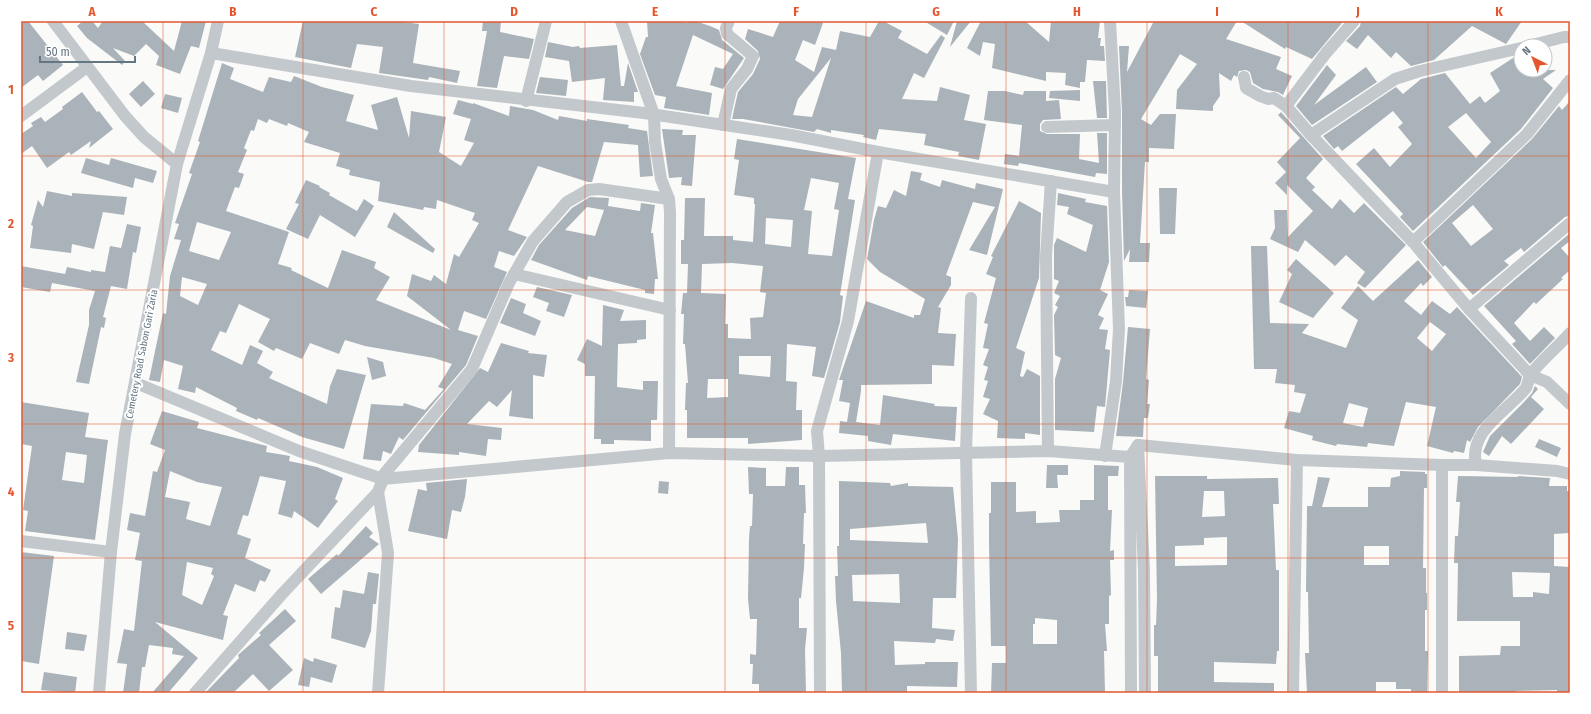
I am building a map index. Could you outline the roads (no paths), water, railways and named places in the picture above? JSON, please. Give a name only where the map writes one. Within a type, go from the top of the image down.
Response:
[{"type":"street","points":[[53,21],[125,116],[144,137],[177,164]]},
{"type":"street","name":"Cemetery Road Sabon Gari Zaria","points":[[99,693],[111,552],[125,434],[177,164],[211,53],[218,21]]},
{"type":"street","points":[[526,101],[546,21]]},
{"type":"street","points":[[621,21],[654,115],[655,142],[661,179],[669,199],[669,453]]},
{"type":"street","points":[[723,125],[731,89],[747,69],[753,56],[727,34],[726,28],[730,21]]},
{"type":"street","points":[[1106,456],[1116,381],[1119,329],[1114,192],[1115,125],[1110,21]]},
{"type":"street","points":[[1286,106],[1326,53],[1354,21]]},
{"type":"street","points":[[1553,40],[1570,37]]},
{"type":"street","points":[[1311,135],[1395,79],[1420,71],[1513,50]]},
{"type":"street","points":[[211,53],[411,86],[526,101],[654,115],[791,134],[878,152],[1114,192]]},
{"type":"street","points":[[21,116],[87,67]]},
{"type":"street","points":[[1244,77],[1246,88],[1251,92],[1268,99],[1274,98],[1286,106],[1311,135],[1413,242],[1469,309],[1530,375],[1547,382],[1570,404]]},
{"type":"street","points":[[1413,242],[1527,134],[1570,80]]},
{"type":"street","points":[[1047,126],[1115,125]]},
{"type":"street","points":[[820,693],[819,456],[817,431],[848,321],[878,152]]},
{"type":"street","points":[[1048,451],[1046,256],[1051,181]]},
{"type":"street","points":[[195,693],[282,594],[378,492],[385,473],[472,369],[514,274],[533,241],[567,202],[578,194],[588,190],[599,189],[669,199]]},
{"type":"street","points":[[1469,309],[1570,223]]},
{"type":"street","points":[[514,274],[670,310]]},
{"type":"street","points":[[971,693],[966,453],[972,298]]},
{"type":"street","points":[[1476,464],[1474,457],[1482,435],[1493,420],[1527,386],[1530,375],[1570,333]]},
{"type":"street","points":[[136,383],[299,451],[383,479],[669,453],[819,456],[1048,451],[1130,457]]},
{"type":"street","points":[[1138,446],[1297,460],[1442,465],[1476,464],[1557,471],[1570,474]]},
{"type":"street","points":[[1131,693],[1130,457],[1138,446]]},
{"type":"street","points":[[1138,446],[1144,570],[1145,693]]},
{"type":"street","points":[[1293,693],[1297,460]]},
{"type":"street","points":[[1442,465],[1442,693]]},
{"type":"street","points":[[378,492],[388,553],[378,693]]},
{"type":"street","points":[[21,541],[111,552]]}]
